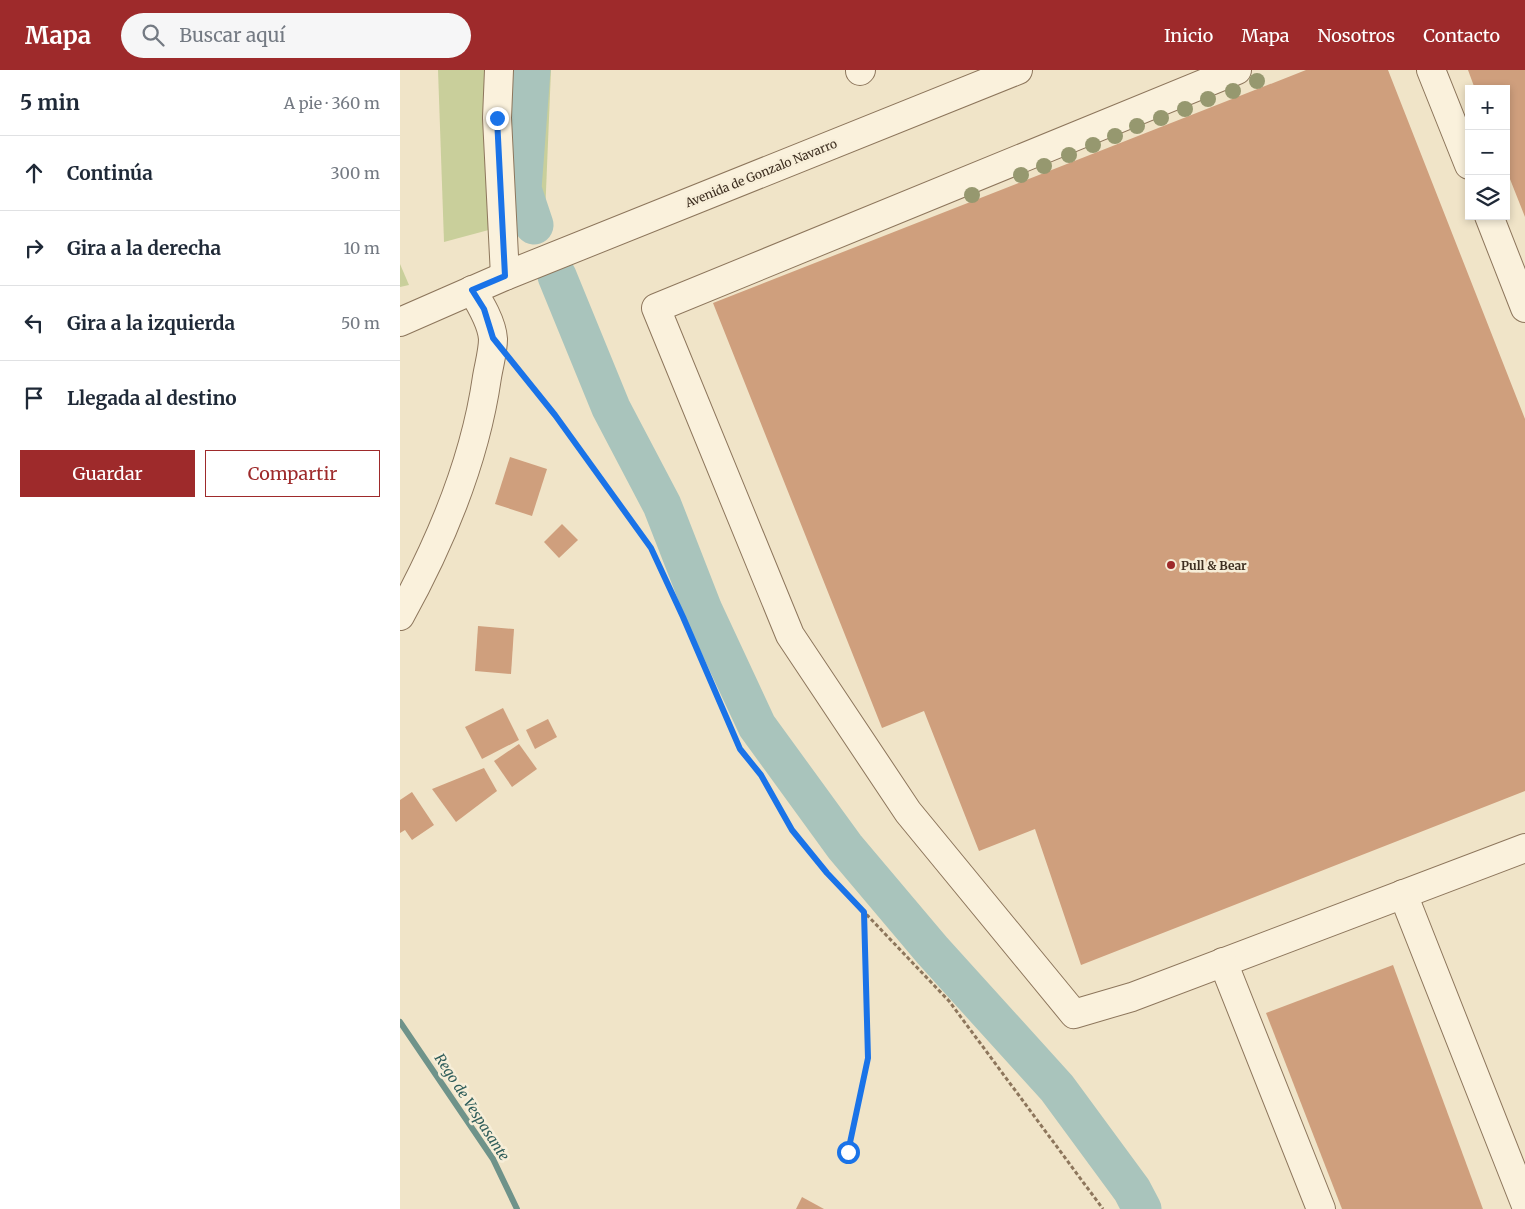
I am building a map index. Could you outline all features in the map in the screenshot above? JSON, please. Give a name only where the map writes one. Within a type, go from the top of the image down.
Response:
[{"type":"street","points":[[499,70],[497,118],[505,276]]},
{"type":"street","name":"Avenida de Gonzalo Navarro","points":[[400,322],[505,276],[1018,70]]},
{"type":"street","points":[[1237,70],[656,308],[790,635],[908,812],[1074,1014],[1132,997],[1525,848]]},
{"type":"street","points":[[1431,70],[1465,155]]},
{"type":"street","points":[[1491,220],[1525,308]]},
{"type":"street","points":[[400,616],[425,571],[468,464],[484,400],[493,338],[484,309],[472,290]]},
{"type":"street","points":[[1403,894],[1525,1203]]},
{"type":"street","points":[[1223,962],[1321,1209]]},
{"type":"path","points":[[493,338],[555,415],[651,548],[740,749],[761,775],[792,830],[827,873],[949,1001],[1103,1209]]},
{"type":"path","points":[[848,1152],[868,1058],[864,912]]},
{"type":"green space","points":[[438,70],[551,70],[545,215],[444,242]]},
{"type":"green space","points":[[400,264],[409,285],[400,287]]},
{"type":"building","name":"Pull & Bear","points":[[1306,70],[1388,70],[1525,419],[1525,791],[1081,965],[1035,829],[979,851],[924,711],[882,728],[713,303]]},
{"type":"building","points":[[1468,70],[1525,70],[1525,217],[1510,179],[1510,85],[1474,85]]},
{"type":"building","points":[[510,457],[547,469],[532,516],[495,504]]},
{"type":"building","points":[[562,524],[578,540],[559,558],[544,542]]},
{"type":"building","points":[[478,626],[514,629],[511,674],[475,671]]},
{"type":"building","points":[[503,708],[519,740],[482,759],[465,727]]},
{"type":"building","points":[[548,719],[557,737],[535,749],[526,730]]},
{"type":"building","points":[[519,744],[537,769],[512,787],[494,761]]},
{"type":"building","points":[[484,768],[497,791],[456,822],[432,789]]},
{"type":"building","points":[[412,792],[434,825],[412,840],[405,830],[400,833],[400,800]]},
{"type":"building","points":[[1393,965],[1483,1209],[1342,1209],[1266,1013]]},
{"type":"building","points":[[802,1197],[824,1209],[796,1209]]},
{"type":"waterway","points":[[531,70],[522,189],[534,225]]},
{"type":"waterway","points":[[557,276],[611,408],[662,505],[703,610],[757,726],[845,847],[932,950],[1057,1088],[1132,1190],[1142,1209]]},
{"type":"waterway","name":"Rego de Vespasante","points":[[400,1022],[493,1159],[517,1209]]},
{"type":"place","name":"Pull & Bear","points":[[1171,565]]},
{"type":"route","points":[[497,118],[505,276],[472,290],[484,309],[493,338],[555,415],[651,548],[740,749],[761,775],[792,830],[827,873],[864,912],[868,1058],[848,1152]]}]
